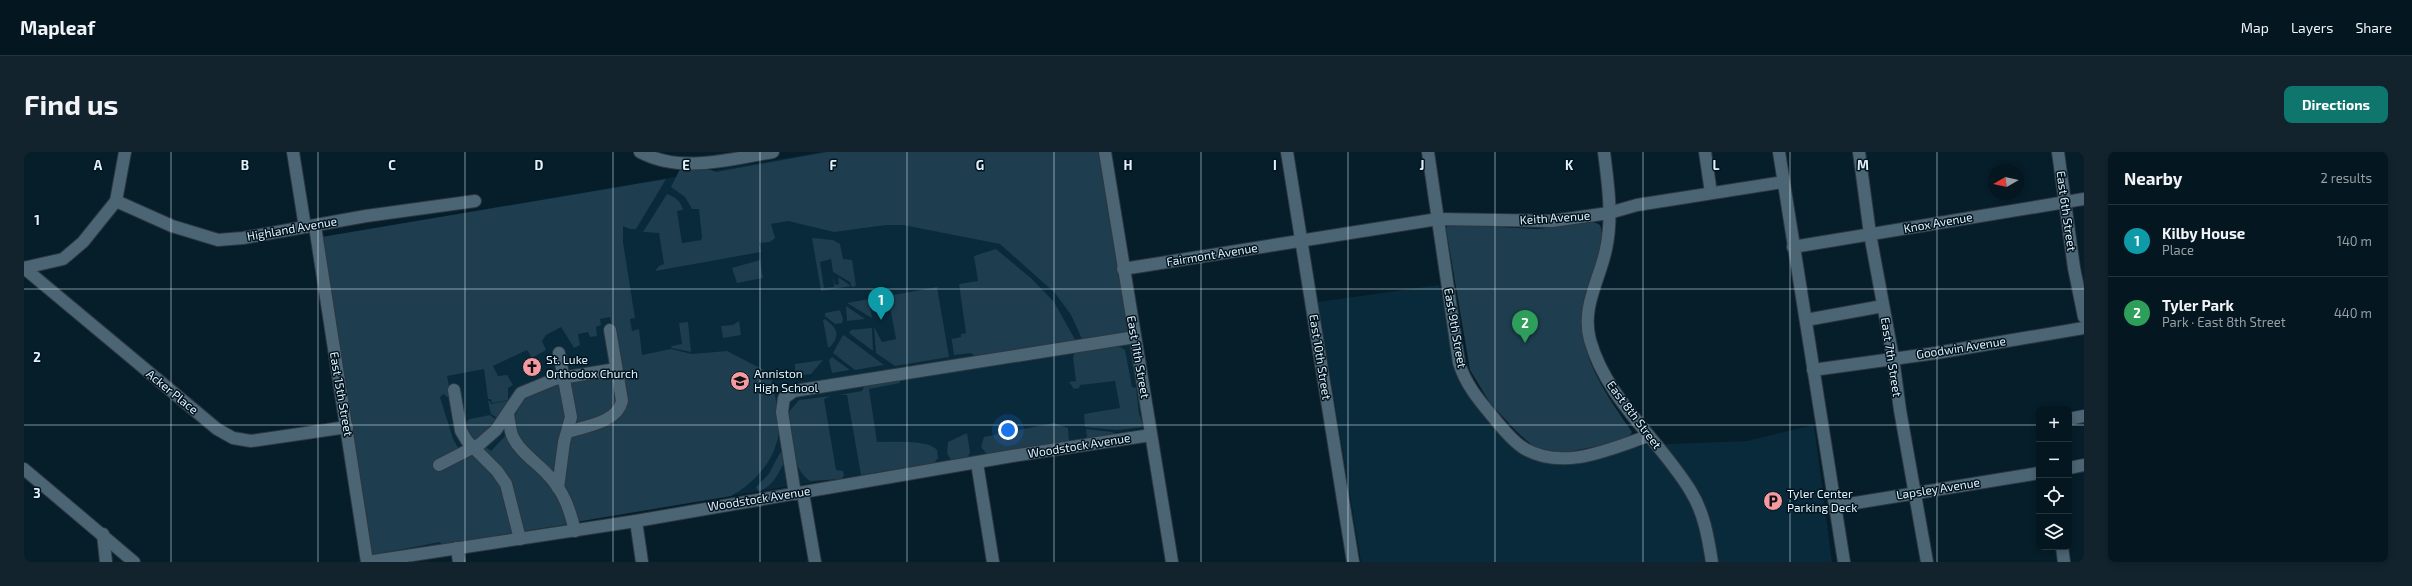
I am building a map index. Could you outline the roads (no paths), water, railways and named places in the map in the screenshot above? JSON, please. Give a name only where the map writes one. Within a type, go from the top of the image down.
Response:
[{"type":"street","points":[[24,268],[63,259],[83,242],[116,201],[125,152]]},
{"type":"street","name":"East 15th Street","points":[[293,152],[310,226],[347,427],[367,562]]},
{"type":"street","points":[[640,152],[651,158],[681,165],[719,156],[773,152]]},
{"type":"street","name":"East 11th Street","points":[[1104,152],[1172,562]]},
{"type":"street","name":"East 10th Street","points":[[1288,152],[1353,562]]},
{"type":"street","name":"East 9th Street","points":[[1428,152],[1459,363],[1464,378],[1472,392],[1499,425],[1524,448],[1540,456],[1568,459],[1595,454],[1648,436]]},
{"type":"street","name":"East 8th Street","points":[[1604,152],[1609,213],[1606,249],[1591,296],[1588,313],[1590,338],[1597,361],[1608,384],[1690,490],[1698,505],[1706,528],[1712,562]]},
{"type":"street","points":[[1705,152],[1711,193]]},
{"type":"street","points":[[1779,152],[1813,370],[1837,506],[1844,562]]},
{"type":"street","name":"East 7th Street","points":[[1859,152],[1870,234],[1893,358],[1900,410],[1916,493],[1927,562]]},
{"type":"street","name":"East 6th Street","points":[[2058,152],[2084,317]]},
{"type":"street","name":"Keith Avenue","points":[[1302,240],[1438,219],[1532,222],[1609,213],[1638,205],[1783,182]]},
{"type":"street","name":"Knox Avenue","points":[[1793,247],[2084,199]]},
{"type":"street","name":"Highland Avenue","points":[[116,201],[172,226],[218,240],[243,238],[310,226],[475,201]]},
{"type":"street","name":"Fairmont Avenue","points":[[1123,269],[1302,240]]},
{"type":"street","name":"Acker Place","points":[[24,268],[217,430],[233,438],[261,440],[347,427]]},
{"type":"street","points":[[1806,320],[1883,306]]},
{"type":"street","name":"Goodwin Avenue","points":[[1813,370],[2084,328]]},
{"type":"street","points":[[568,432],[610,417],[620,407],[622,401],[610,330]]},
{"type":"street","points":[[815,562],[782,412],[784,398],[794,391],[1135,337]]},
{"type":"street","points":[[558,488],[564,442],[571,417],[559,353]]},
{"type":"street","points":[[439,465],[474,448],[496,430],[508,414],[514,400],[521,393],[564,377],[616,370]]},
{"type":"street","points":[[454,390],[461,431],[474,448],[497,471],[506,484],[520,539]]},
{"type":"street","points":[[508,414],[512,436],[521,449],[550,476],[570,507],[575,531]]},
{"type":"street","points":[[2072,418],[2084,416]]},
{"type":"street","name":"Woodstock Avenue","points":[[367,562],[575,531],[1151,435]]},
{"type":"street","points":[[977,463],[993,562]]},
{"type":"street","points":[[2072,467],[2084,465]]},
{"type":"street","points":[[24,469],[103,534],[134,562]]},
{"type":"street","name":"Lapsley Avenue","points":[[1837,506],[2036,473]]},
{"type":"street","points":[[636,521],[642,562]]},
{"type":"street","points":[[103,534],[106,562]]},
{"type":"street","points":[[457,548],[459,562]]},
{"type":"street","points":[[2062,550],[2064,562]]},
{"type":"place","name":"Kilby House","points":[[881,320]]},
{"type":"place","name":"Tyler Park","points":[[1525,343]]},
{"type":"place","name":"St. Luke Orthodox Church","points":[[532,367]]},
{"type":"place","name":"Anniston High School","points":[[740,381]]},
{"type":"place","name":"Tyler Center Parking Deck","points":[[1773,501]]}]
